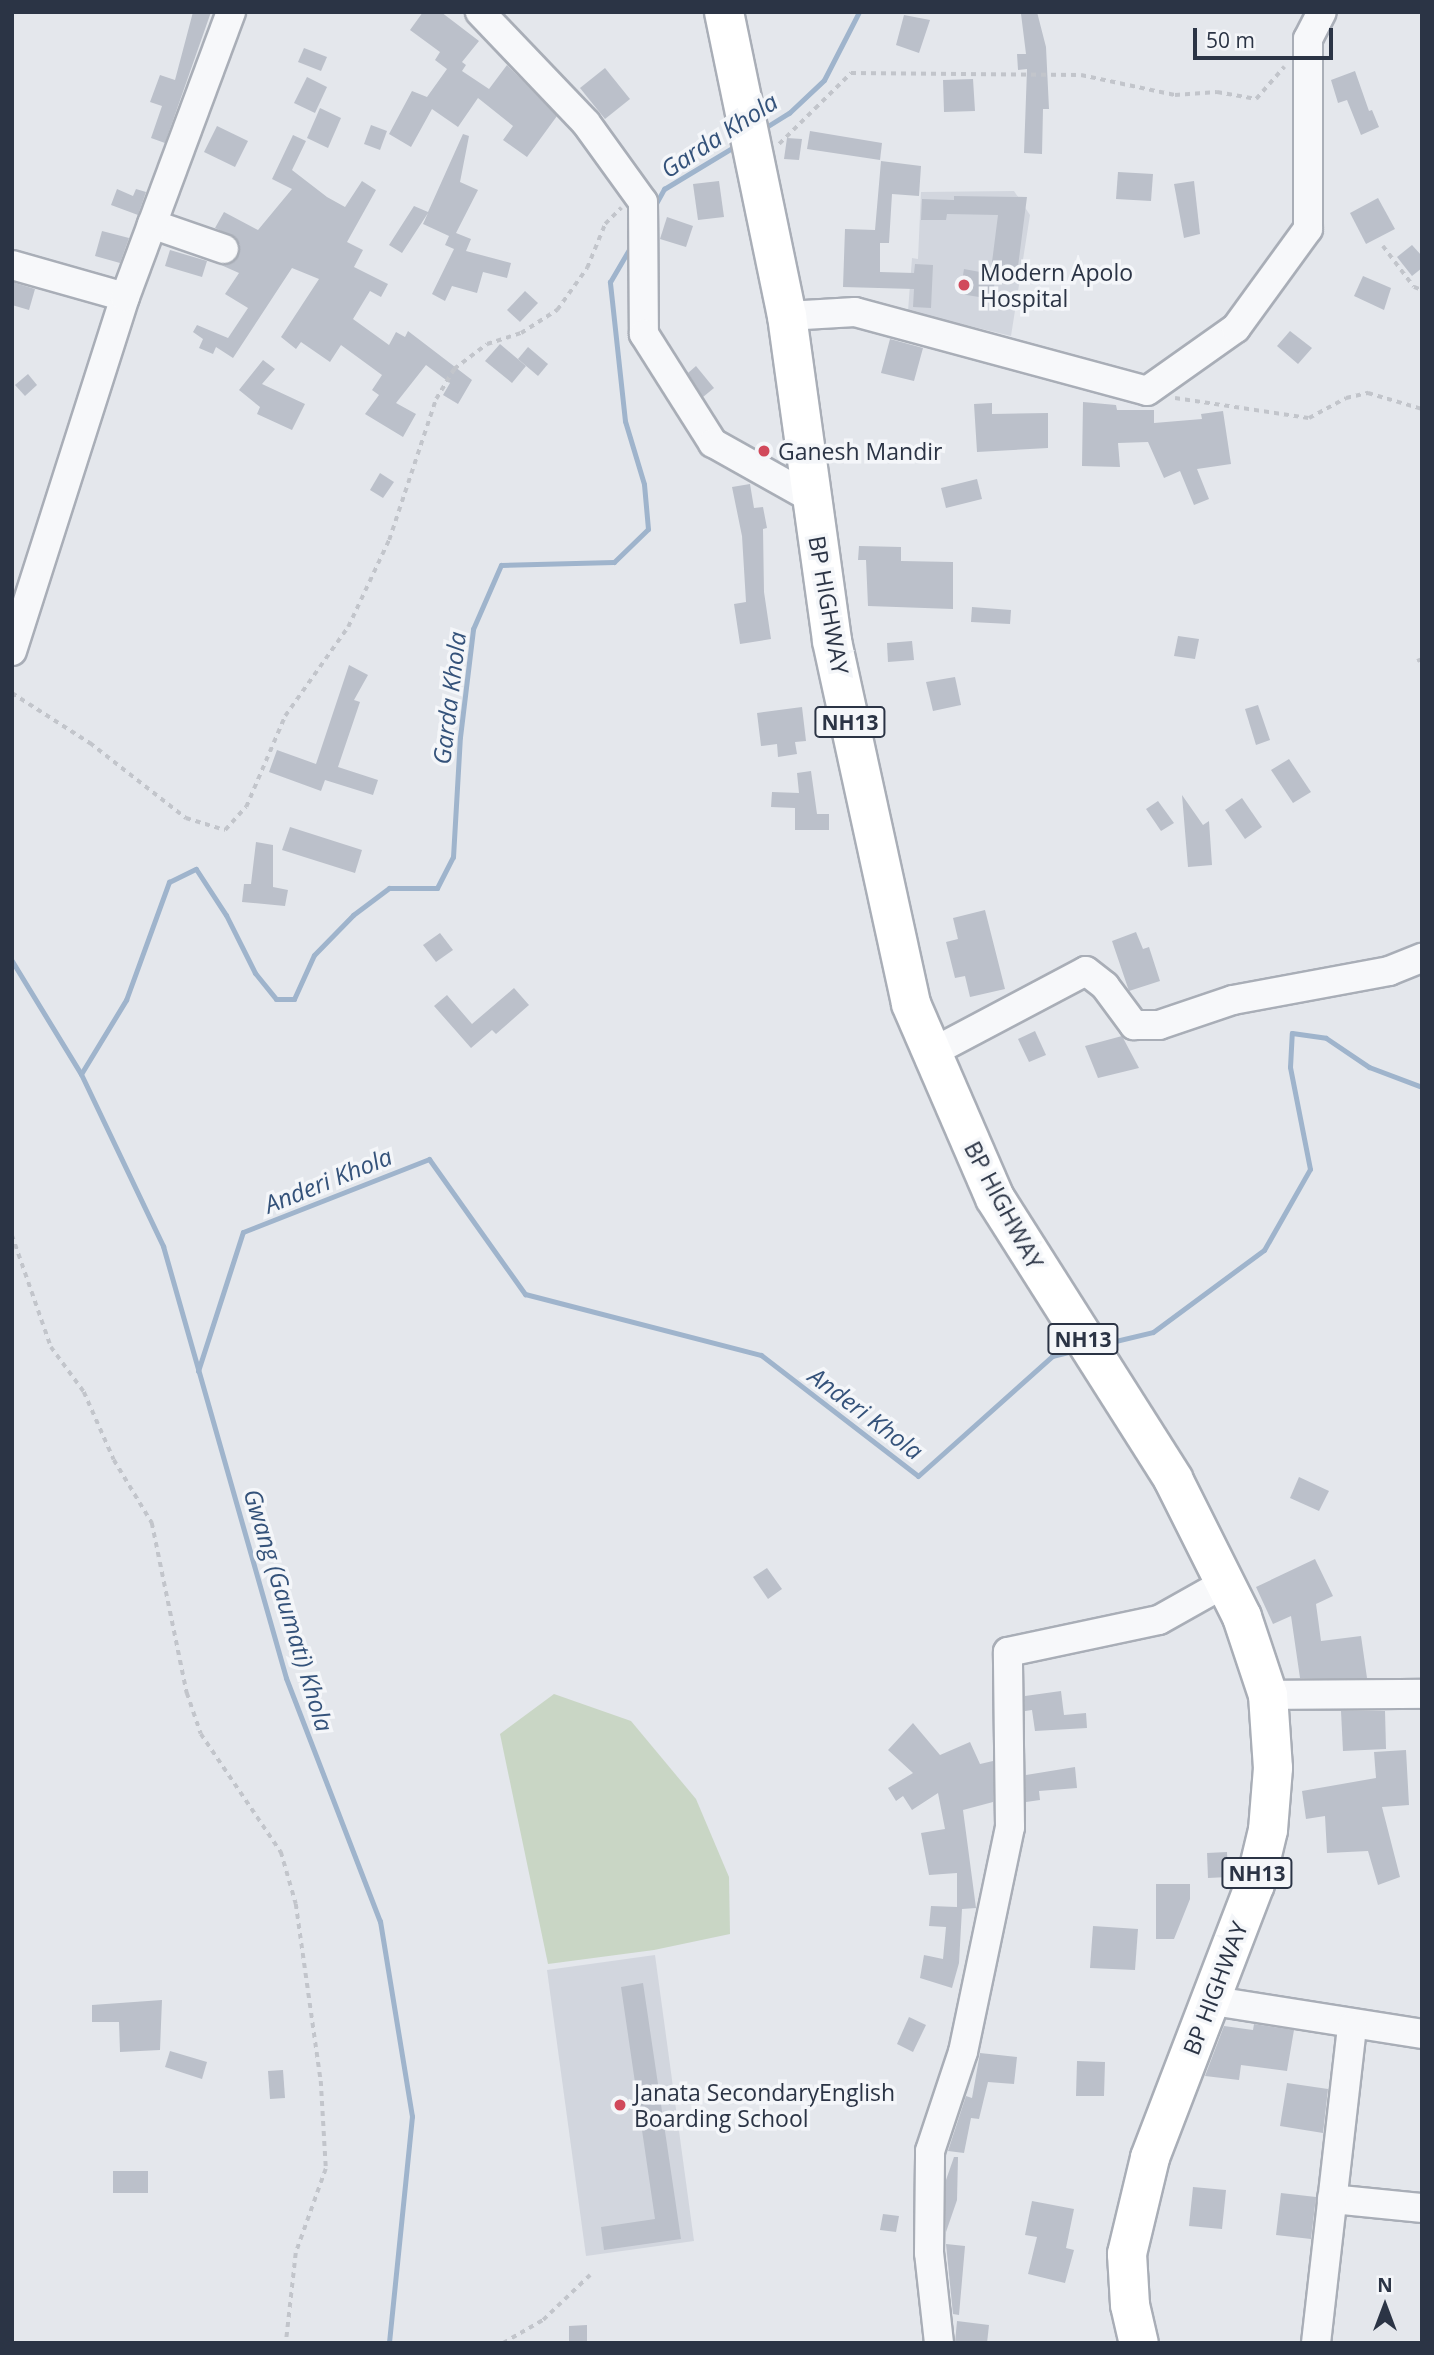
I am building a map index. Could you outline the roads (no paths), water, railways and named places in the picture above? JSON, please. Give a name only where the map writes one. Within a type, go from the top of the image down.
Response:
[{"type":"highway","name":"BP HIGHWAY","points":[[724,12],[786,316],[832,641],[911,1004],[995,1198],[1033,1264],[1173,1479],[1225,1583],[1260,1662],[1268,1695],[1273,1768],[1268,1830],[1255,1884],[1208,2000],[1150,2158],[1127,2254],[1139,2343]]},
{"type":"street","points":[[12,651],[125,297],[231,12]]},
{"type":"street","points":[[480,12],[586,123],[643,202],[644,334],[713,443],[811,498]]},
{"type":"street","points":[[786,316],[855,312],[1147,391],[1236,328],[1308,229],[1308,39],[1322,12]]},
{"type":"street","points":[[152,224],[224,249]]},
{"type":"street","points":[[12,265],[125,297]]},
{"type":"street","points":[[931,1054],[1086,971],[1104,986],[1134,1025],[1159,1025],[1233,1000],[1389,971],[1422,958]]},
{"type":"street","points":[[939,2343],[929,2253],[930,2151],[963,2052],[1010,1827],[1008,1652],[1159,1620],[1225,1583]]},
{"type":"street","points":[[1268,1695],[1422,1694]]},
{"type":"street","points":[[1208,2000],[1352,2026],[1422,2034]]},
{"type":"street","points":[[1316,2343],[1352,2026]]},
{"type":"street","points":[[1332,2199],[1422,2208]]},
{"type":"waterway","name":"Garda Khola","points":[[763,129],[789,113],[824,80],[859,12]]},
{"type":"waterway","name":"Garda Khola","points":[[654,207],[664,189],[737,145]]},
{"type":"waterway","name":"Garda Khola","points":[[81,1074],[126,1000],[169,882],[196,869],[226,915],[255,973],[276,999],[294,999],[314,955],[353,915],[389,888],[437,888],[453,857],[460,737],[473,629],[501,565],[614,562],[648,529],[644,484],[625,421],[610,282],[631,246]]},
{"type":"waterway","name":"Gwang (Gaumati) Khola","points":[[12,961],[81,1074],[163,1246],[286,1678],[380,1921],[412,2116],[389,2343]]},
{"type":"waterway","name":"Anderi Khola","points":[[1103,1344],[1153,1332],[1264,1250],[1310,1169],[1290,1067],[1292,1033],[1326,1038],[1369,1067],[1422,1087]]},
{"type":"waterway","name":"Anderi Khola","points":[[198,1371],[243,1232],[429,1159],[525,1294],[761,1355],[918,1476],[1052,1356],[1076,1350]]},
{"type":"place","name":"Modern Apolo Hospital","points":[[964,285]]},
{"type":"place","name":"Ganesh Mandir","points":[[764,451]]},
{"type":"place","name":"Janata SecondaryEnglish Boarding School","points":[[620,2105]]}]
